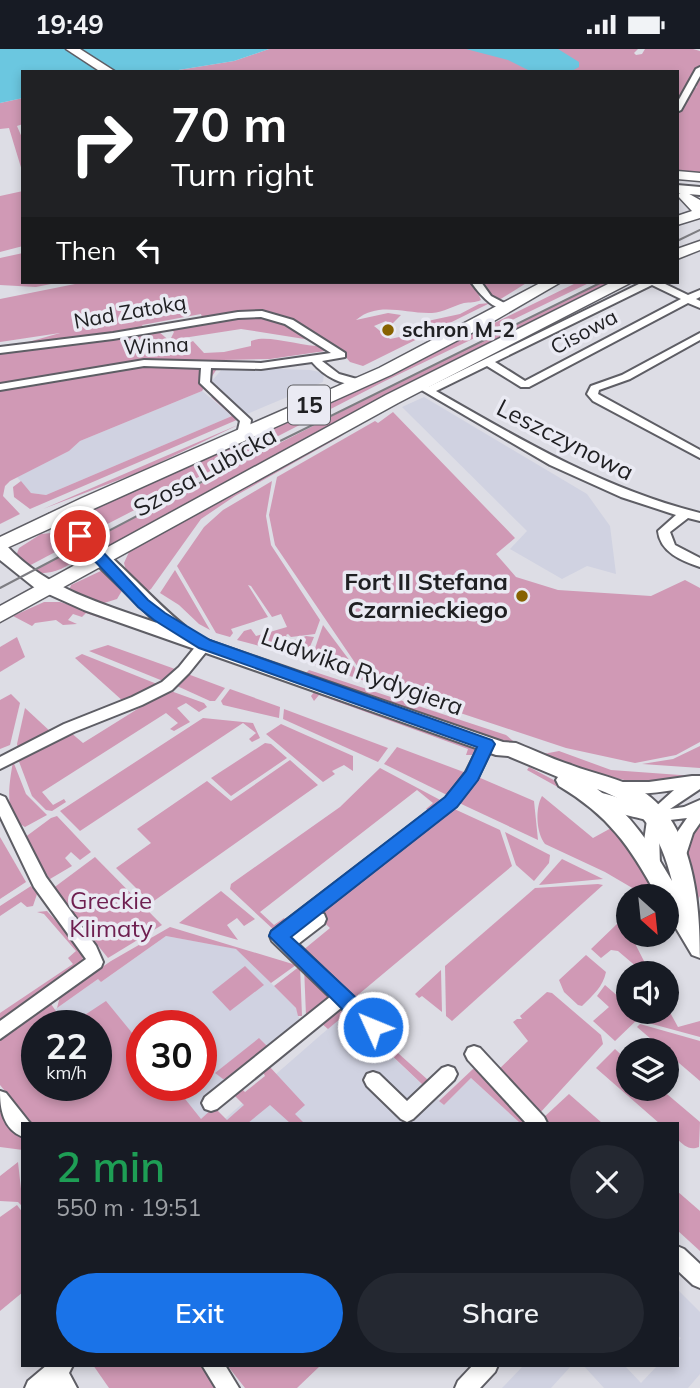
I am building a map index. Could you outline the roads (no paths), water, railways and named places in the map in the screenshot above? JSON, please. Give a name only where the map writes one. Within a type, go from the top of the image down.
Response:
[{"type":"main road","points":[[60,49],[94,70]]},
{"type":"main road","points":[[72,49],[107,70]]},
{"type":"main road","points":[[679,175],[700,177]]},
{"type":"main road","points":[[679,190],[700,198]]},
{"type":"main road","points":[[679,190],[694,202],[700,213],[679,220]]},
{"type":"main road","points":[[679,229],[700,224]]},
{"type":"main road","points":[[679,254],[700,245]]},
{"type":"main road","name":"Szosa Lubicka","points":[[0,547],[50,519],[360,383],[446,342],[549,284]]},
{"type":"main road","points":[[446,342],[567,284]]},
{"type":"main road","name":"Szosa Lubicka","points":[[0,615],[620,284]]},
{"type":"street","points":[[679,106],[700,69]]},
{"type":"street","points":[[679,190],[700,188]]},
{"type":"street","points":[[478,284],[488,298],[507,307]]},
{"type":"street","points":[[423,388],[487,362],[648,284]]},
{"type":"street","points":[[656,284],[700,305]]},
{"type":"street","name":"Cisowa","points":[[487,362],[524,385],[700,293]]},
{"type":"street","name":"Nad Zatoką","points":[[0,350],[100,338],[238,314],[262,314],[279,318],[300,328],[341,355]]},
{"type":"street","points":[[700,336],[626,377],[592,390],[593,397],[700,455]]},
{"type":"street","name":"Winna","points":[[0,387],[144,363],[266,366],[341,355]]},
{"type":"street","points":[[315,359],[332,375],[360,383]]},
{"type":"street","points":[[206,363],[205,383],[246,420],[243,434]]},
{"type":"street","name":"Leszczynowa","points":[[423,388],[587,480],[658,507],[700,517]]},
{"type":"street","points":[[687,447],[700,440]]},
{"type":"street","points":[[685,514],[664,531],[665,541],[669,547],[700,563]]},
{"type":"street","name":"Ludwika Rydygiera","points":[[50,519],[80,536],[159,617],[205,644]]},
{"type":"street","name":"Ludwika Rydygiera","points":[[0,547],[15,567],[49,590],[495,747],[508,756],[561,777],[591,793],[626,824],[697,942]]},
{"type":"street","points":[[90,606],[104,607],[122,601],[128,590],[127,584]]},
{"type":"street","points":[[0,763],[69,728],[137,701],[167,685],[184,670],[205,644]]},
{"type":"street","points":[[373,1027],[278,936],[451,802],[495,747]]},
{"type":"street","name":"Ludwika Rydygiera","points":[[495,747],[509,748],[565,771],[611,785],[638,799],[655,815],[678,865],[697,942]]},
{"type":"street","points":[[611,785],[649,788],[700,781]]},
{"type":"street","points":[[652,865],[649,834],[655,815],[674,797],[700,781]]},
{"type":"street","points":[[591,793],[620,806],[655,815],[680,814],[700,809]]},
{"type":"street","points":[[0,801],[40,883],[94,958],[91,967],[0,1031]]},
{"type":"street","points":[[678,865],[683,837],[700,809]]},
{"type":"street","points":[[288,944],[318,919]]},
{"type":"street","points":[[211,1103],[342,997]]},
{"type":"street","points":[[474,1054],[537,1122]]},
{"type":"street","points":[[373,1080],[407,1113],[448,1074]]},
{"type":"street","points":[[0,1099],[21,1125]]},
{"type":"street","points":[[679,1258],[700,1278]]},
{"type":"street","points":[[213,1367],[229,1388]]},
{"type":"street","points":[[465,1388],[486,1367]]},
{"type":"street","points":[[36,1388],[62,1375]]},
{"type":"water","points":[[0,49],[269,49],[234,61],[178,70],[21,70],[21,98],[0,103]]},
{"type":"water","points":[[466,49],[558,49],[579,62],[579,67],[574,70],[528,70],[508,60]]},
{"type":"tram line","points":[[679,240],[700,230]]},
{"type":"tram line","points":[[0,588],[270,446],[598,284]]},
{"type":"place","name":"schron M-2","points":[[388,330]]},
{"type":"place","name":"Fort II Stefana Czarnieckiego","points":[[522,596]]},
{"type":"park label","name":"Greckie Klimaty","points":[[111,915]]}]
